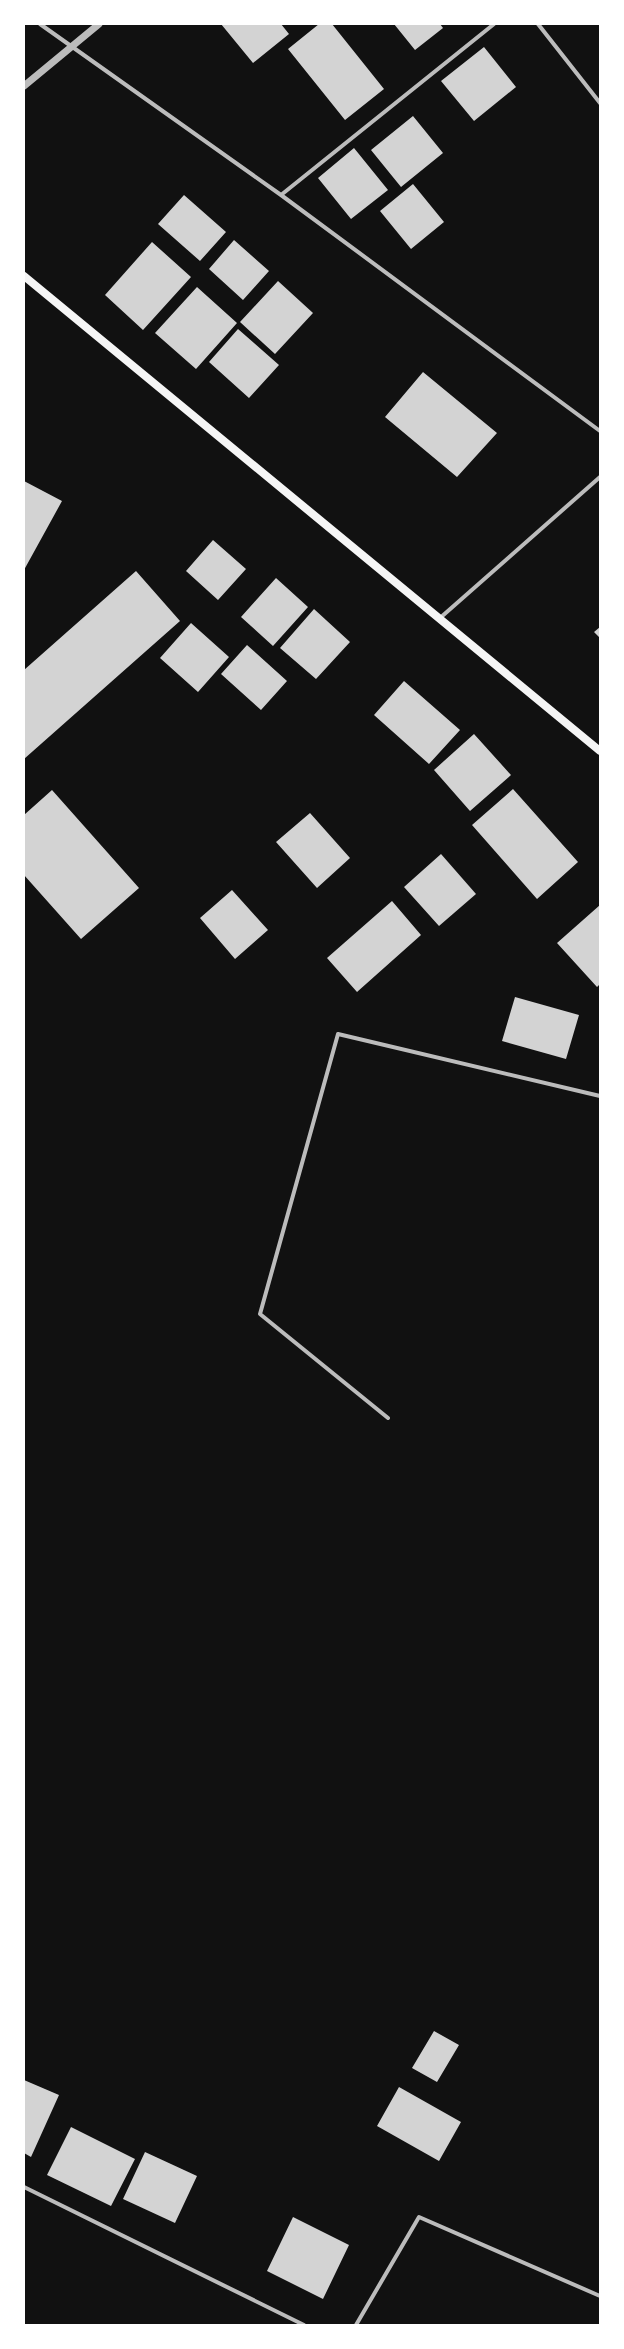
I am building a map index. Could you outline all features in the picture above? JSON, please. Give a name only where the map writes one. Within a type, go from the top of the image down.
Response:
[{"type":"main road","points":[[24,276],[600,751]]},
{"type":"street","points":[[40,24],[281,195],[600,431]]},
{"type":"street","points":[[24,86],[99,24]]},
{"type":"street","points":[[281,195],[494,24]]},
{"type":"street","points":[[538,24],[600,103]]},
{"type":"street","points":[[440,618],[600,477]]},
{"type":"street","points":[[388,1418],[260,1314],[338,1034],[600,1096]]},
{"type":"street","points":[[24,2187],[304,2325]]},
{"type":"street","points":[[356,2325],[419,2217],[600,2296]]},
{"type":"building","points":[[221,24],[281,24],[289,34],[253,63]]},
{"type":"building","points":[[319,24],[332,24],[384,89],[345,120],[288,49]]},
{"type":"building","points":[[394,24],[440,24],[443,28],[415,50]]},
{"type":"building","points":[[484,47],[516,87],[474,121],[441,81]]},
{"type":"building","points":[[413,116],[443,153],[401,187],[371,150]]},
{"type":"building","points":[[354,148],[388,190],[351,219],[318,178]]},
{"type":"building","points":[[413,184],[444,222],[411,249],[380,211]]},
{"type":"building","points":[[184,195],[226,232],[200,261],[158,224]]},
{"type":"building","points":[[234,240],[269,271],[243,300],[209,269]]},
{"type":"building","points":[[152,242],[191,277],[143,330],[105,295]]},
{"type":"building","points":[[278,281],[313,313],[275,354],[240,322]]},
{"type":"building","points":[[197,287],[237,323],[196,369],[155,333]]},
{"type":"building","points":[[238,329],[279,365],[249,398],[209,362]]},
{"type":"building","points":[[423,372],[497,433],[457,477],[385,417]]},
{"type":"building","points":[[24,481],[62,501],[24,570]]},
{"type":"building","points":[[213,540],[246,569],[218,600],[186,571]]},
{"type":"building","points":[[136,571],[180,621],[24,759],[24,670]]},
{"type":"building","points":[[276,578],[308,607],[273,646],[241,617]]},
{"type":"building","points":[[314,609],[350,642],[316,679],[280,648]]},
{"type":"building","points":[[191,623],[229,657],[198,692],[160,658]]},
{"type":"building","points":[[600,627],[600,638],[594,632]]},
{"type":"building","points":[[247,645],[287,681],[261,710],[221,674]]},
{"type":"building","points":[[404,681],[460,730],[429,764],[374,715]]},
{"type":"building","points":[[474,734],[511,775],[470,811],[434,770]]},
{"type":"building","points":[[513,789],[578,862],[537,899],[472,825]]},
{"type":"building","points":[[52,790],[139,888],[81,939],[24,875],[24,815]]},
{"type":"building","points":[[310,813],[350,858],[317,888],[276,842]]},
{"type":"building","points":[[441,854],[476,894],[439,926],[404,887]]},
{"type":"building","points":[[232,890],[268,930],[235,959],[200,918]]},
{"type":"building","points":[[392,901],[421,935],[357,992],[327,958]]},
{"type":"building","points":[[600,905],[600,984],[597,987],[557,943]]},
{"type":"building","points":[[515,997],[579,1015],[566,1059],[502,1041]]},
{"type":"building","points":[[434,2031],[459,2045],[437,2082],[412,2068]]},
{"type":"building","points":[[24,2080],[59,2095],[31,2157],[24,2153]]},
{"type":"building","points":[[399,2087],[461,2122],[439,2161],[377,2126]]},
{"type":"building","points":[[71,2127],[135,2159],[111,2206],[47,2175]]},
{"type":"building","points":[[145,2152],[197,2176],[175,2223],[123,2199]]},
{"type":"building","points":[[293,2217],[349,2245],[323,2299],[267,2271]]}]
